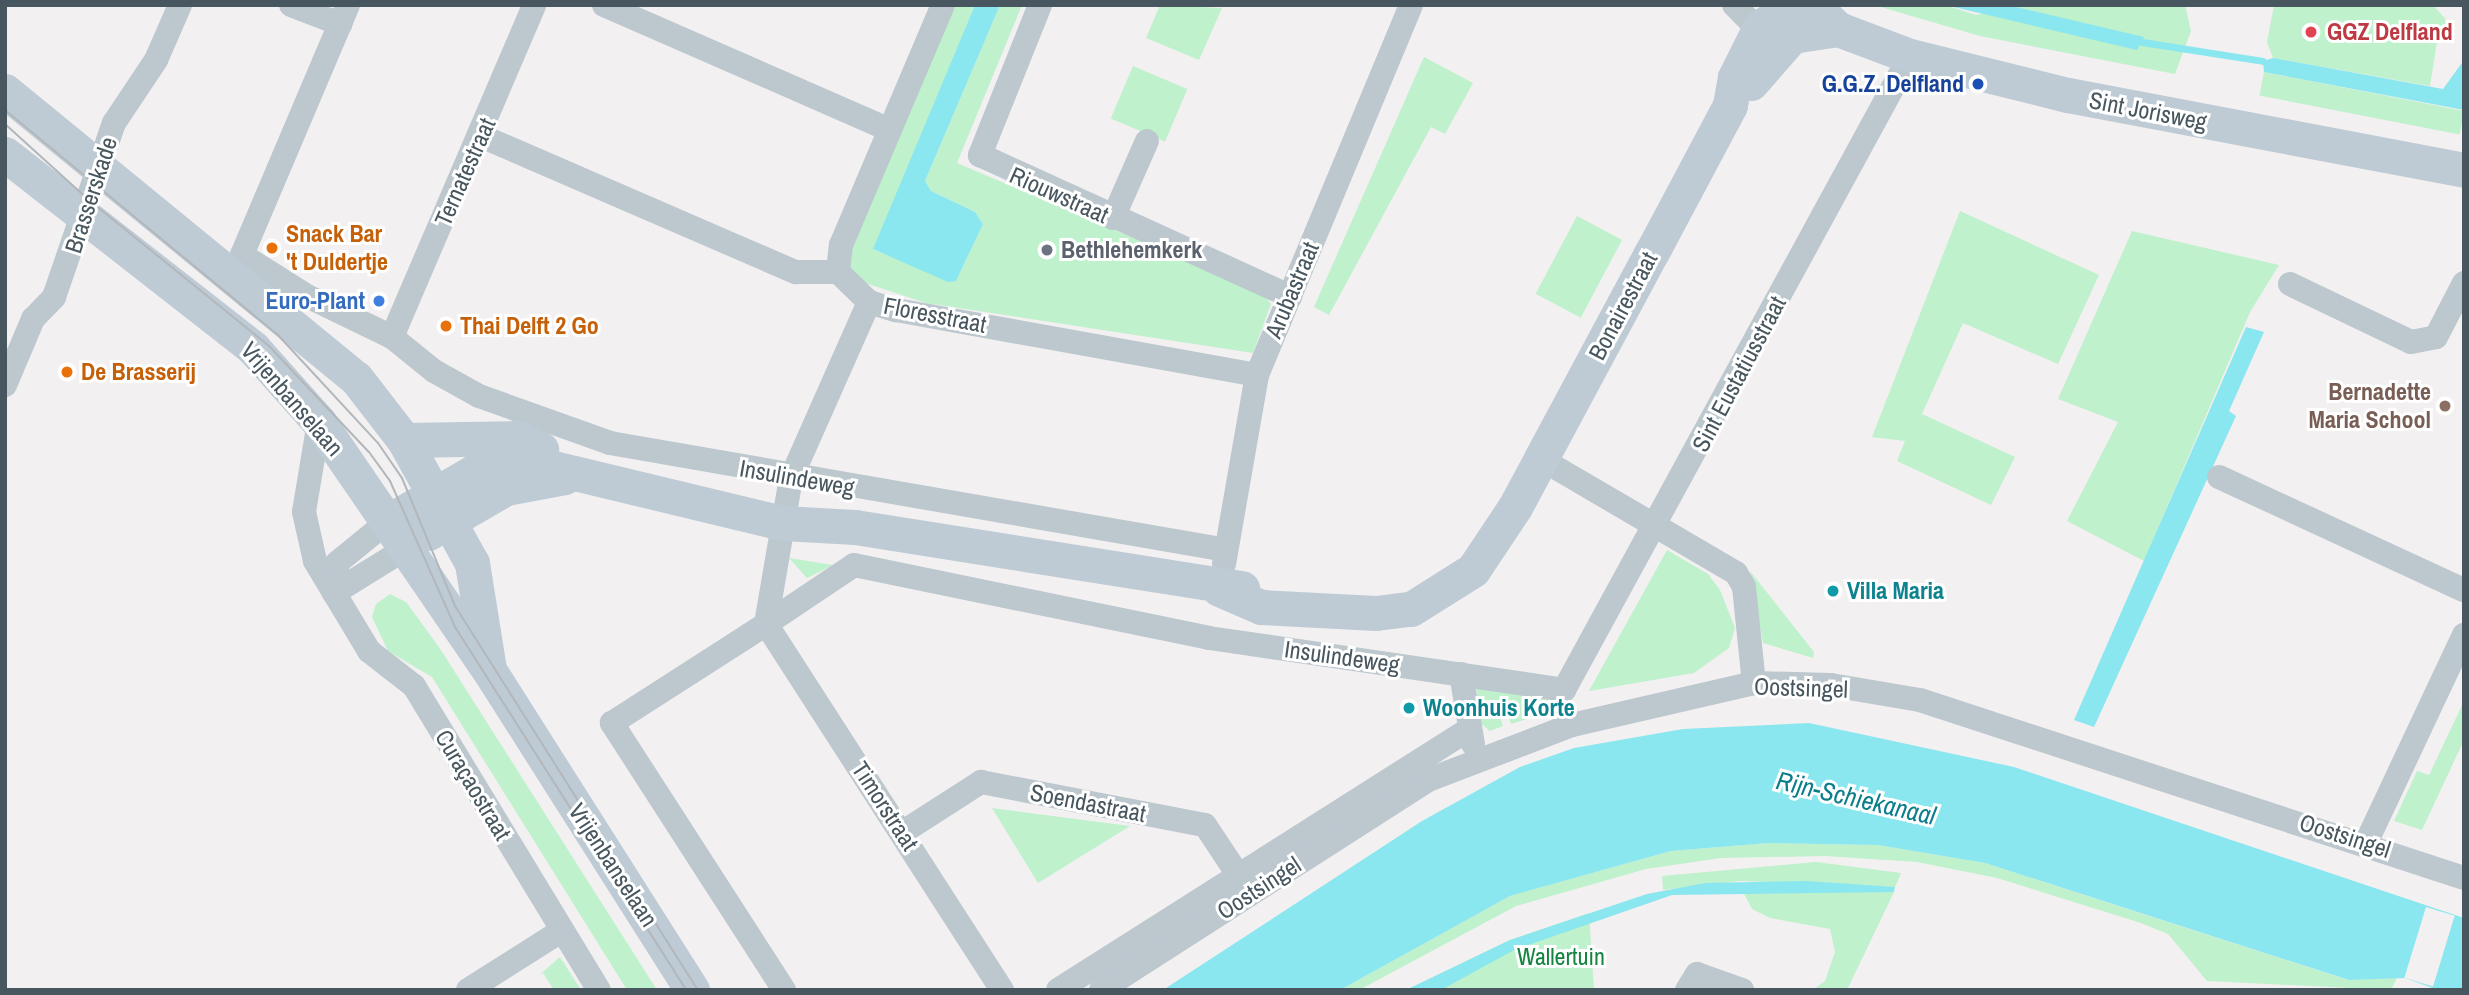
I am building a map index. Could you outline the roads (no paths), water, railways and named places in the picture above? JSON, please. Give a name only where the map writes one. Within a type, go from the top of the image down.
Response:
[{"type":"main road","name":"Sint Jorisweg","points":[[1756,27],[1785,11],[1819,11],[1838,29],[1910,56],[2068,95],[2464,170]]},
{"type":"main road","name":"Bonairestraat","points":[[1515,507],[1730,105],[1735,77],[1756,27]]},
{"type":"main road","name":"Vrijenbanselaan","points":[[5,91],[356,378],[404,440],[472,563],[489,670]]},
{"type":"main road","name":"Vrijenbanselaan","points":[[5,154],[253,348],[319,422],[489,670],[692,990]]},
{"type":"main road","points":[[404,440],[519,438],[575,476]]},
{"type":"main road","name":"Insulindeweg","points":[[396,535],[441,507],[495,462],[516,459],[575,476],[686,498],[729,494],[787,500],[835,512],[855,527],[1219,589],[1266,588],[1307,608],[1376,613],[1411,609],[1443,594],[1473,570],[1515,507]]},
{"type":"main road","name":"Insulindeweg","points":[[441,507],[506,488],[575,476]]},
{"type":"main road","points":[[472,563],[506,488]]},
{"type":"street","name":"Brasserskade","points":[[5,385],[33,319],[54,297],[84,218],[114,123],[156,60],[180,5]]},
{"type":"street","points":[[291,5],[344,15],[242,255],[307,296],[391,337]]},
{"type":"street","name":"Ternatestraat","points":[[391,337],[481,136],[534,5]]},
{"type":"street","points":[[604,5],[890,130]]},
{"type":"street","points":[[481,136],[796,272],[838,272],[841,245],[943,5]]},
{"type":"street","name":"Riouwstraat","points":[[1040,5],[980,155],[1113,218],[1290,296]]},
{"type":"street","name":"Arubastraat","points":[[1219,589],[1256,374],[1411,5]]},
{"type":"street","name":"Sint Eustatiusstraat","points":[[1564,690],[1657,525],[1910,56]]},
{"type":"street","points":[[1113,218],[1147,141]]},
{"type":"street","name":"Floresstraat","points":[[838,272],[869,302],[1256,374]]},
{"type":"street","points":[[2290,284],[2411,342],[2437,337],[2464,283]]},
{"type":"street","name":"Vrijenbanselaan","points":[[275,310],[307,296]]},
{"type":"street","points":[[766,624],[787,500],[869,302]]},
{"type":"street","name":"Insulindeweg","points":[[391,337],[434,371],[540,420],[787,500],[1226,550]]},
{"type":"street","name":"Curaçaostraat","points":[[319,422],[304,512],[315,561],[369,652],[414,686],[599,990]]},
{"type":"street","points":[[1541,458],[1736,573],[1746,599],[1754,683]]},
{"type":"street","points":[[2219,477],[2464,590]]},
{"type":"street","points":[[334,593],[396,535]]},
{"type":"street","name":"Insulindeweg","points":[[784,990],[612,723],[854,565],[1209,638],[1564,690]]},
{"type":"street","name":"Timorstraat","points":[[766,624],[903,832],[1002,990]]},
{"type":"street","points":[[2366,843],[2464,635]]},
{"type":"street","points":[[1461,674],[1475,758]]},
{"type":"street","name":"Oostsingel","points":[[1058,990],[1428,780],[1475,758],[1572,725],[1754,683],[1831,685],[1920,700],[2366,843],[2464,878]]},
{"type":"street","points":[[1564,690],[1572,725]]},
{"type":"street","name":"Oostsingel","points":[[1101,990],[1244,884],[1471,729]]},
{"type":"street","name":"Soendastraat","points":[[903,832],[981,782],[1205,825],[1244,884]]},
{"type":"street","points":[[468,990],[561,931]]},
{"type":"street","points":[[1687,990],[1697,974],[1711,974],[1742,990]]},
{"type":"water","points":[[975,5],[1000,5],[925,181],[931,191],[975,212],[983,224],[956,281],[948,282],[873,249]]},
{"type":"water","points":[[1945,5],[2007,5],[2144,37],[2137,50]]},
{"type":"water","points":[[2273,58],[2443,89],[2464,60],[2464,110],[2264,72],[2263,61]]},
{"type":"water","points":[[2246,327],[2264,332],[2229,411],[2236,416],[2094,727],[2074,720]]},
{"type":"water","name":"Rijn-Schiekanaal","points":[[1809,723],[2014,767],[2464,918],[2464,990],[2438,990],[2405,978],[2349,980],[1985,863],[1878,845],[1768,843],[1671,851],[1510,896],[1340,990],[1163,990],[1422,821],[1520,767],[1574,748],[1683,729]]},
{"type":"water","points":[[1806,881],[1895,887],[1894,892],[1672,895],[1514,950],[1441,990],[1406,990],[1510,940],[1647,894],[1705,883]]},
{"type":"waterway","points":[[2142,42],[2263,61]]},
{"type":"tram line","points":[[5,110],[277,334],[378,443],[402,478],[455,606],[698,990]]},
{"type":"tram line","points":[[5,124],[90,201],[268,345],[369,452],[390,481],[455,627],[686,990]]},
{"type":"place","name":"GGZ Delfland","points":[[2311,32]]},
{"type":"place","name":"G.G.Z. Delfland","points":[[1978,84]]},
{"type":"place","name":"Snack Bar 't Duldertje","points":[[272,248]]},
{"type":"place","name":"Bethlehemkerk","points":[[1047,250]]},
{"type":"place","name":"Euro-Plant","points":[[379,301]]},
{"type":"place","name":"Thai Delft 2 Go","points":[[446,326]]},
{"type":"place","name":"De Brasserij","points":[[67,372]]},
{"type":"place","name":"Bernadette Maria School","points":[[2445,406]]},
{"type":"place","name":"Villa Maria","points":[[1833,591]]},
{"type":"place","name":"Woonhuis Korte","points":[[1409,708]]},
{"type":"park label","name":"Wallertuin","points":[[1561,957]]}]
